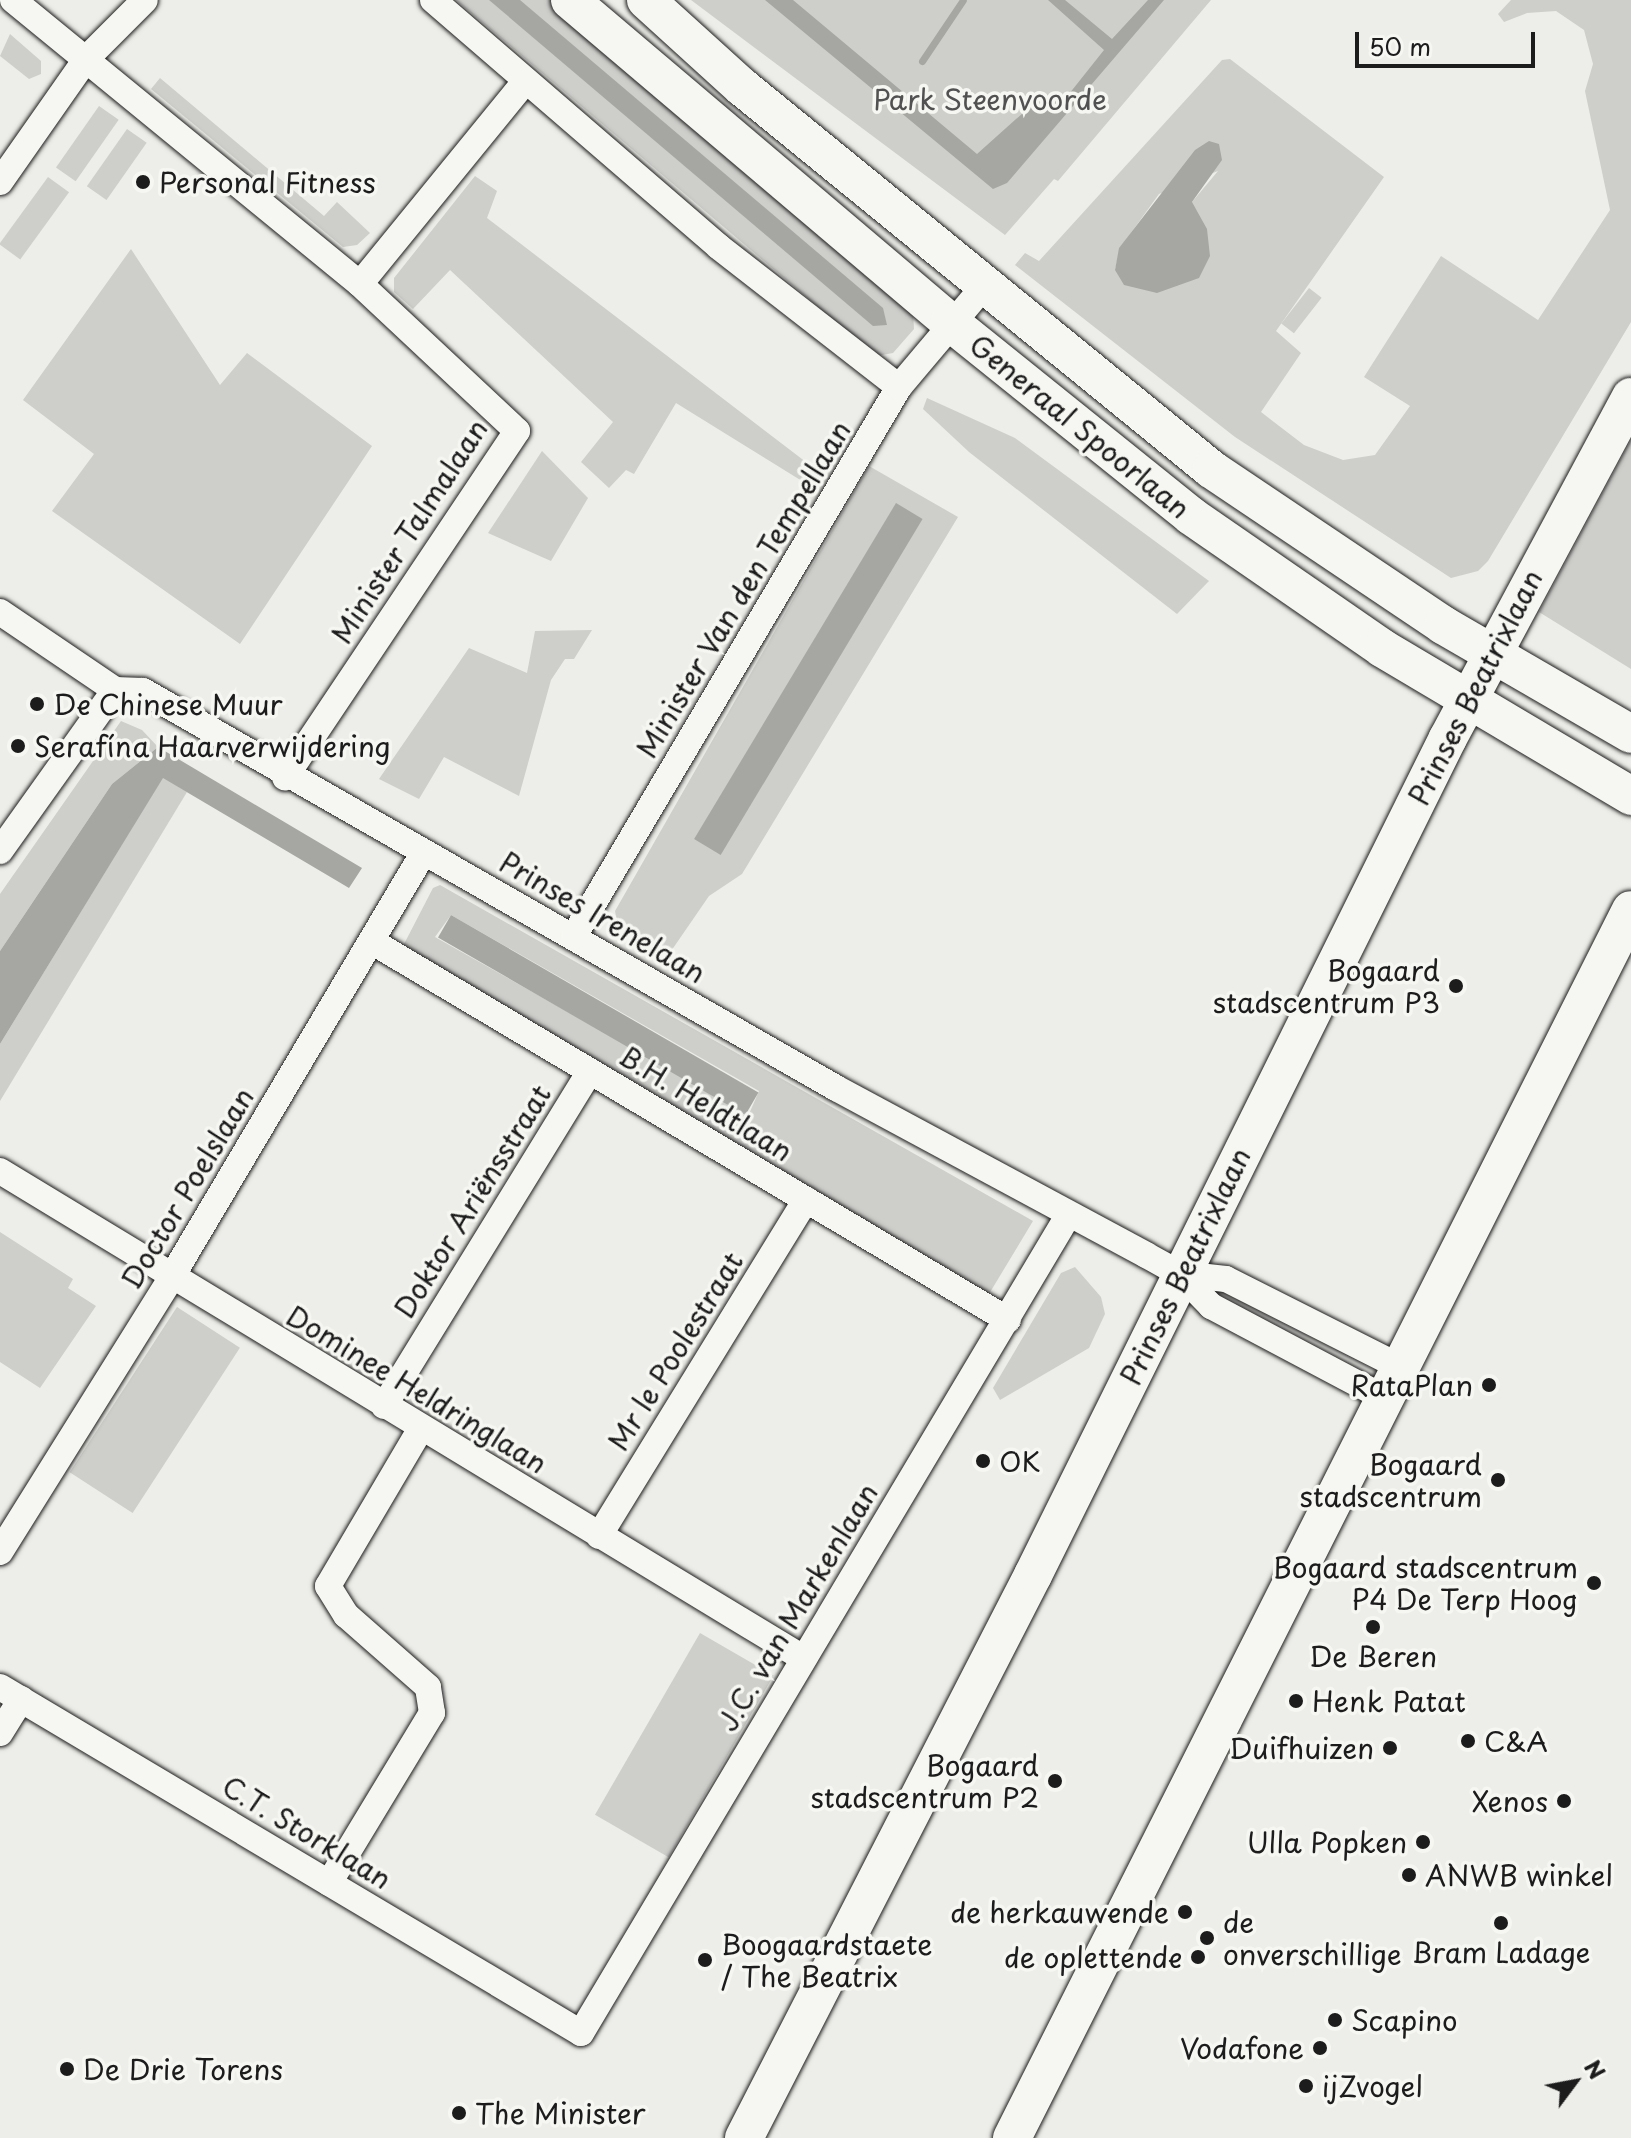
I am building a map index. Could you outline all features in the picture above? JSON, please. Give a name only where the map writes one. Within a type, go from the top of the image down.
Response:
[{"type":"main road","name":"Generaal Spoorlaan","points":[[570,0],[950,322],[1191,516],[1382,648],[1631,796]]},
{"type":"main road","name":"Generaal Spoorlaan","points":[[646,0],[742,87],[1211,469],[1443,625],[1494,649],[1631,734]]},
{"type":"main road","name":"Prinses Beatrixlaan","points":[[744,2138],[1033,1575],[1468,699],[1631,397]]},
{"type":"main road","points":[[1012,2138],[1631,910]]},
{"type":"street","name":"Minister Talmalaan","points":[[13,0],[360,284],[517,431],[285,777]]},
{"type":"street","points":[[0,182],[86,59],[145,0]]},
{"type":"street","points":[[433,0],[524,83],[719,247],[899,387]]},
{"type":"street","points":[[360,284],[524,83]]},
{"type":"street","name":"Minister Van den Tempellaan","points":[[574,936],[899,387],[950,322],[984,286]]},
{"type":"street","name":"Prinses Irenelaan","points":[[0,612],[115,690],[143,691],[285,777],[1180,1274],[1211,1306],[1392,1382]]},
{"type":"street","points":[[0,851],[115,690]]},
{"type":"street","name":"Doctor Poelslaan","points":[[0,1552],[171,1278],[423,853]]},
{"type":"street","name":"B.H. Heldtlaan","points":[[371,941],[1008,1320]]},
{"type":"street","name":"Doktor Ariënsstraat","points":[[384,1406],[590,1071]]},
{"type":"street","name":"Dominee Heldringlaan","points":[[0,1171],[171,1278],[803,1658]]},
{"type":"street","name":"Mr le Poolestraat","points":[[599,1536],[806,1199]]},
{"type":"street","name":"J.C. van Markenlaan","points":[[581,2033],[1069,1214]]},
{"type":"street","points":[[329,1883],[432,1713],[428,1687],[346,1615],[328,1586],[421,1428]]},
{"type":"street","points":[[0,1733],[11,1693]]},
{"type":"street","name":"C.T. Storklaan","points":[[11,1693],[581,2033]]},
{"type":"green space","points":[[456,0],[558,0],[913,312],[914,329],[893,353],[876,356]]},
{"type":"green space","name":"Park Steenvoorde","points":[[691,0],[1211,0],[1058,181],[1054,179],[1005,235]]},
{"type":"green space","points":[[1511,0],[1631,0],[1631,322],[1488,561],[1478,571],[1451,578],[1235,437],[1015,265],[1025,253],[1039,261],[1222,60],[1230,59],[1384,177],[1276,331],[1301,353],[1261,412],[1304,445],[1343,460],[1375,455],[1410,406],[1364,377],[1441,256],[1538,320],[1610,210],[1585,91],[1593,64],[1584,30],[1556,11],[1527,13],[1504,22],[1498,14]],"holes":[[[1218,171],[1192,202],[1115,270],[1120,248],[1159,194]]]},
{"type":"green space","points":[[10,34],[41,61],[41,74],[29,79],[0,56]]},
{"type":"green space","points":[[160,78],[324,216],[337,202],[370,233],[357,245],[343,247],[151,89]]},
{"type":"green space","points":[[99,106],[119,120],[76,181],[56,167]]},
{"type":"green space","points":[[127,129],[147,143],[107,200],[87,186]]},
{"type":"green space","points":[[475,176],[497,191],[487,218],[819,472],[810,486],[676,403],[634,474],[626,470],[609,488],[581,462],[613,422],[450,270],[413,309],[394,292],[394,278]]},
{"type":"green space","points":[[48,177],[69,192],[20,259],[0,243]]},
{"type":"green space","points":[[131,249],[220,385],[247,353],[372,446],[240,644],[52,511],[94,454],[23,400]]},
{"type":"green space","points":[[1309,288],[1322,298],[1294,333],[1281,323]]},
{"type":"green space","points":[[927,398],[1015,438],[1209,581],[1177,614],[969,452],[923,409]]},
{"type":"green space","points":[[1631,440],[1631,669],[1539,612]]},
{"type":"green space","points":[[542,451],[588,498],[551,561],[488,533]]},
{"type":"green space","points":[[869,466],[958,517],[742,874],[709,896],[667,957],[618,927],[615,911]]},
{"type":"green space","points":[[592,630],[574,659],[565,659],[551,680],[519,796],[444,757],[419,799],[379,779],[469,648],[527,673],[535,631]]},
{"type":"green space","points":[[121,721],[142,730],[158,747],[112,784],[0,951],[0,894]]},
{"type":"green space","points":[[163,777],[187,792],[0,1101],[0,1044]]},
{"type":"green space","points":[[440,885],[1033,1221],[986,1299],[403,946],[433,888]],"holes":[[[451,915],[759,1091],[749,1114],[435,937]]]},
{"type":"green space","points":[[0,1232],[73,1279],[68,1288],[96,1306],[40,1388],[0,1362]]},
{"type":"green space","points":[[1075,1267],[1101,1297],[1105,1314],[1089,1348],[1000,1400],[993,1388],[1061,1273]]},
{"type":"green space","points":[[177,1307],[240,1348],[133,1513],[70,1472]]},
{"type":"green space","points":[[700,1633],[774,1676],[669,1857],[595,1815]]},
{"type":"shaded area","points":[[489,0],[520,0],[883,308],[887,325],[873,326]]},
{"type":"shaded area","points":[[765,0],[793,0],[977,154],[1043,95],[1069,94],[1104,50],[1048,0],[1065,0],[1112,39],[1148,0],[1164,0],[1007,183],[993,189]]},
{"type":"shaded area","points":[[1209,141],[1219,144],[1222,160],[1192,202],[1207,229],[1210,256],[1199,278],[1157,293],[1124,285],[1115,270],[1119,248],[1195,150]]},
{"type":"shaded area","points":[[896,503],[923,519],[721,855],[694,839]]},
{"type":"shaded area","points":[[158,747],[362,868],[349,888],[163,778],[0,1044],[0,951],[112,784]]},
{"type":"shaded area","points":[[451,915],[758,1092],[745,1115],[438,938]]},
{"type":"waterway","points":[[922,61],[963,0]]},
{"type":"place","name":"Personal Fitness","points":[[143,182]]},
{"type":"place","name":"De Chinese Muur","points":[[37,704]]},
{"type":"place","name":"Serafína Haarverwijdering","points":[[18,746]]},
{"type":"place","name":"Bogaard stadscentrum P3","points":[[1456,986]]},
{"type":"place","name":"RataPlan","points":[[1489,1385]]},
{"type":"place","name":"OK","points":[[983,1461]]},
{"type":"place","name":"Bogaard stadscentrum","points":[[1498,1480]]},
{"type":"place","name":"Bogaard stadscentrum P4 De Terp Hoog","points":[[1594,1583]]},
{"type":"place","name":"De Beren","points":[[1373,1627]]},
{"type":"place","name":"Henk Patat","points":[[1296,1701]]},
{"type":"place","name":"C&A","points":[[1468,1741]]},
{"type":"place","name":"Duifhuizen","points":[[1390,1748]]},
{"type":"place","name":"Bogaard stadscentrum P2","points":[[1055,1781]]},
{"type":"place","name":"Xenos","points":[[1564,1801]]},
{"type":"place","name":"Ulla Popken","points":[[1423,1842]]},
{"type":"place","name":"ANWB winkel","points":[[1409,1875]]},
{"type":"place","name":"de herkauwende","points":[[1185,1912]]},
{"type":"place","name":"Bram Ladage","points":[[1501,1923]]},
{"type":"place","name":"de onverschillige","points":[[1207,1938]]},
{"type":"place","name":"de oplettende","points":[[1198,1957]]},
{"type":"place","name":"Boogaardstaete / The Beatrix","points":[[705,1960]]},
{"type":"place","name":"Scapino","points":[[1335,2020]]},
{"type":"place","name":"Vodafone","points":[[1320,2048]]},
{"type":"place","name":"De Drie Torens","points":[[67,2069]]},
{"type":"place","name":"ijZvogel","points":[[1306,2086]]},
{"type":"place","name":"The Minister","points":[[459,2113]]}]
